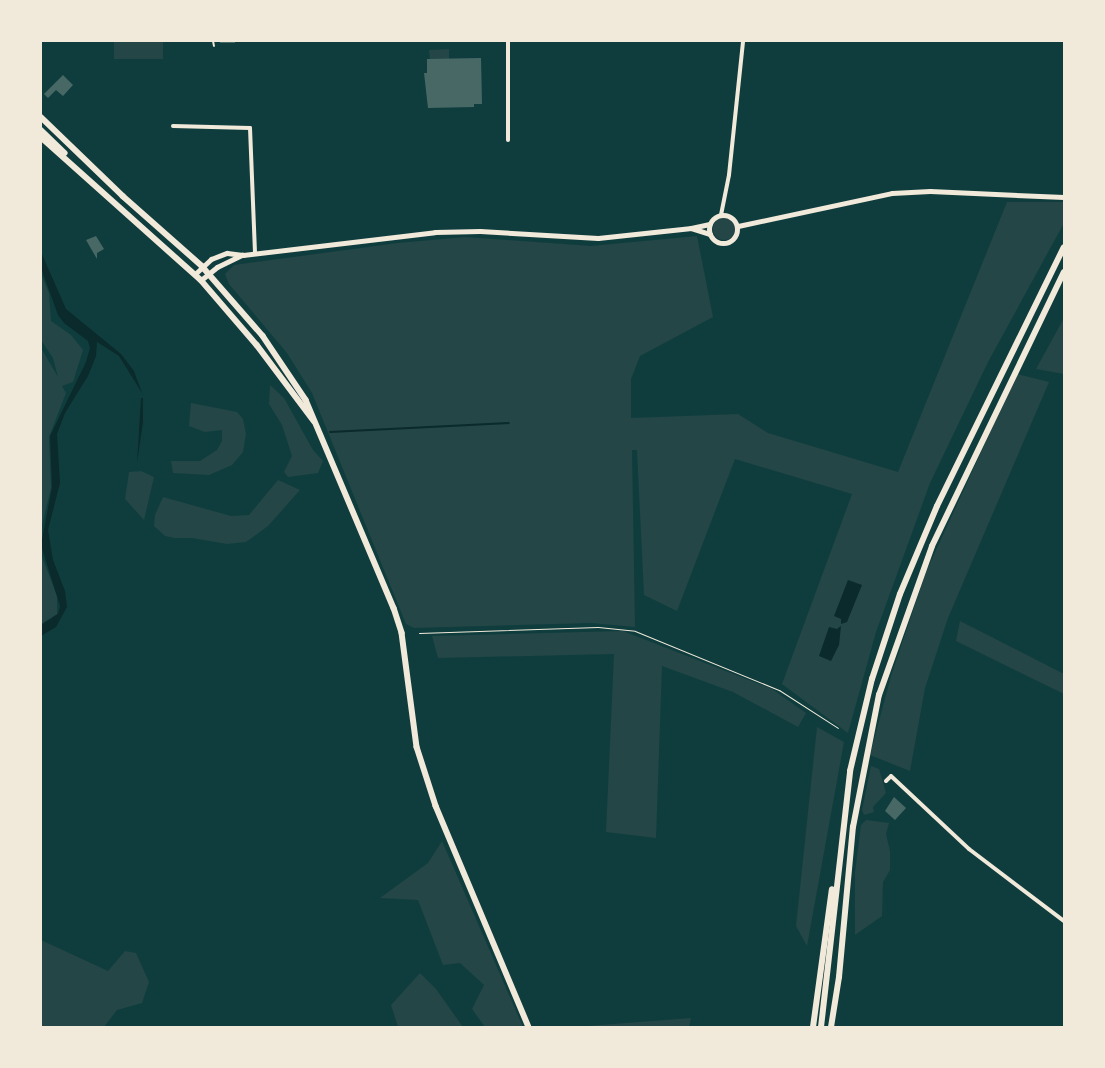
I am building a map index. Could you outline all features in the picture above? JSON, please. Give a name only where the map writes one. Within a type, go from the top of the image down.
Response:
[{"type":"highway","points":[[813,1027],[850,771],[872,679],[900,594],[937,506],[1064,247]]},
{"type":"highway","points":[[832,1027],[839,977],[853,827],[879,695],[932,546],[1064,272]]},
{"type":"highway","points":[[821,1027],[843,816]]},
{"type":"main road","points":[[41,117],[123,196],[209,273],[284,365],[306,400],[402,633],[414,733],[431,792],[529,1027]]},
{"type":"main road","points":[[41,130],[96,185]]},
{"type":"main road","points":[[41,137],[201,280],[258,345],[316,425]]},
{"type":"street","points":[[508,41],[508,140]]},
{"type":"street","points":[[194,274],[202,266],[220,255],[255,254],[442,232],[480,231],[590,238],[691,228],[710,224],[721,215],[729,175],[743,41]]},
{"type":"street","points":[[173,126],[250,128],[255,254]]},
{"type":"street","points":[[738,226],[892,193],[930,191],[1061,197]]},
{"type":"street","points":[[691,228],[710,234],[717,242],[727,243],[736,237],[738,226],[732,217],[721,215]]},
{"type":"street","points":[[710,224],[710,234]]},
{"type":"street","points":[[201,280],[209,273],[243,255]]},
{"type":"street","points":[[886,781],[896,771]]},
{"type":"street","points":[[891,776],[969,849],[1064,920]]},
{"type":"lane","points":[[214,41],[214,46]]},
{"type":"path","points":[[419,633],[598,627],[635,632],[779,690],[838,728]]},
{"type":"shaded area","points":[[114,41],[163,41],[163,59],[114,59]]},
{"type":"shaded area","points":[[449,49],[449,59],[430,59],[429,50]]},
{"type":"shaded area","points":[[1007,202],[1064,202],[1064,223],[988,362],[930,483],[876,632],[848,733],[782,684],[852,494],[735,459],[677,611],[644,595],[637,450],[632,450],[635,627],[591,623],[414,628],[406,624],[312,393],[287,353],[229,284],[225,274],[234,265],[398,243],[465,237],[591,246],[697,236],[713,317],[640,356],[631,379],[631,418],[738,414],[768,433],[898,472]]},
{"type":"shaded area","points":[[724,218],[732,221],[735,229],[732,237],[724,240],[716,237],[713,229],[716,221]]},
{"type":"shaded area","points":[[41,252],[66,309],[121,354],[134,371],[142,393],[119,356],[97,342],[96,356],[88,376],[65,413],[57,434],[60,483],[48,530],[53,560],[65,591],[67,607],[56,627],[41,636],[41,625],[58,614],[60,606],[41,545],[52,487],[50,436],[86,362],[90,348],[88,341],[64,323],[58,315],[41,268]]},
{"type":"shaded area","points":[[41,274],[49,293],[51,321],[71,335],[83,350],[73,382],[62,386],[66,393],[49,437],[51,488],[41,529],[41,348],[58,377],[53,358],[41,340]]},
{"type":"shaded area","points":[[1064,318],[1064,374],[1036,369]]},
{"type":"shaded area","points":[[1017,374],[1049,382],[948,618],[925,688],[910,771],[870,755],[891,676],[926,572]]},
{"type":"shaded area","points":[[270,385],[284,398],[313,450],[323,461],[318,473],[288,477],[284,472],[292,456],[282,425],[269,404]]},
{"type":"shaded area","points":[[141,398],[143,398],[143,422],[137,463]]},
{"type":"shaded area","points":[[191,403],[237,412],[243,419],[246,434],[243,452],[232,465],[209,475],[173,473],[171,461],[200,461],[217,450],[222,441],[222,430],[205,432],[189,426]]},
{"type":"shaded area","points":[[141,471],[154,477],[144,520],[125,499],[129,472]]},
{"type":"shaded area","points":[[278,480],[300,490],[268,526],[246,542],[227,544],[192,538],[175,538],[165,536],[154,526],[155,515],[163,497],[231,516],[249,515]]},
{"type":"shaded area","points":[[41,554],[57,596],[57,614],[41,624]]},
{"type":"shaded area","points":[[848,580],[862,585],[847,622],[841,624],[841,619],[834,616]]},
{"type":"shaded area","points":[[960,621],[1064,674],[1064,694],[956,641]]},
{"type":"shaded area","points":[[841,626],[839,645],[831,661],[819,656],[829,627],[837,629]]},
{"type":"shaded area","points":[[623,631],[772,689],[806,713],[798,727],[733,692],[662,666],[656,838],[606,832],[614,654],[438,658],[432,636]]},
{"type":"shaded area","points":[[817,727],[844,742],[807,946],[796,926]]},
{"type":"shaded area","points":[[871,766],[879,769],[886,793],[873,807],[874,812],[864,815],[862,810]]},
{"type":"shaded area","points":[[866,820],[889,823],[886,834],[890,851],[890,870],[883,882],[882,916],[855,935],[855,872],[861,825]]},
{"type":"shaded area","points":[[442,841],[523,1027],[485,1027],[472,1009],[484,985],[460,963],[443,965],[418,900],[380,898],[428,863]]},
{"type":"shaded area","points":[[41,940],[108,971],[125,951],[136,953],[149,982],[142,1003],[117,1010],[104,1027],[41,1027]]},
{"type":"shaded area","points":[[420,973],[436,989],[463,1027],[398,1027],[391,1005]]},
{"type":"shaded area","points":[[691,1018],[689,1027],[574,1027]]},
{"type":"building","points":[[220,41],[235,41],[235,43],[220,43]]},
{"type":"building","points":[[481,58],[482,104],[474,104],[474,107],[428,108],[424,73],[427,73],[427,59]]},
{"type":"building","points":[[63,75],[73,85],[63,96],[56,90],[48,98],[44,94]]},
{"type":"building","points":[[96,236],[104,249],[97,253],[97,259],[86,240]]},
{"type":"building","points":[[894,797],[906,808],[895,820],[885,811]]},
{"type":"waterway","points":[[330,432],[509,423]]}]
